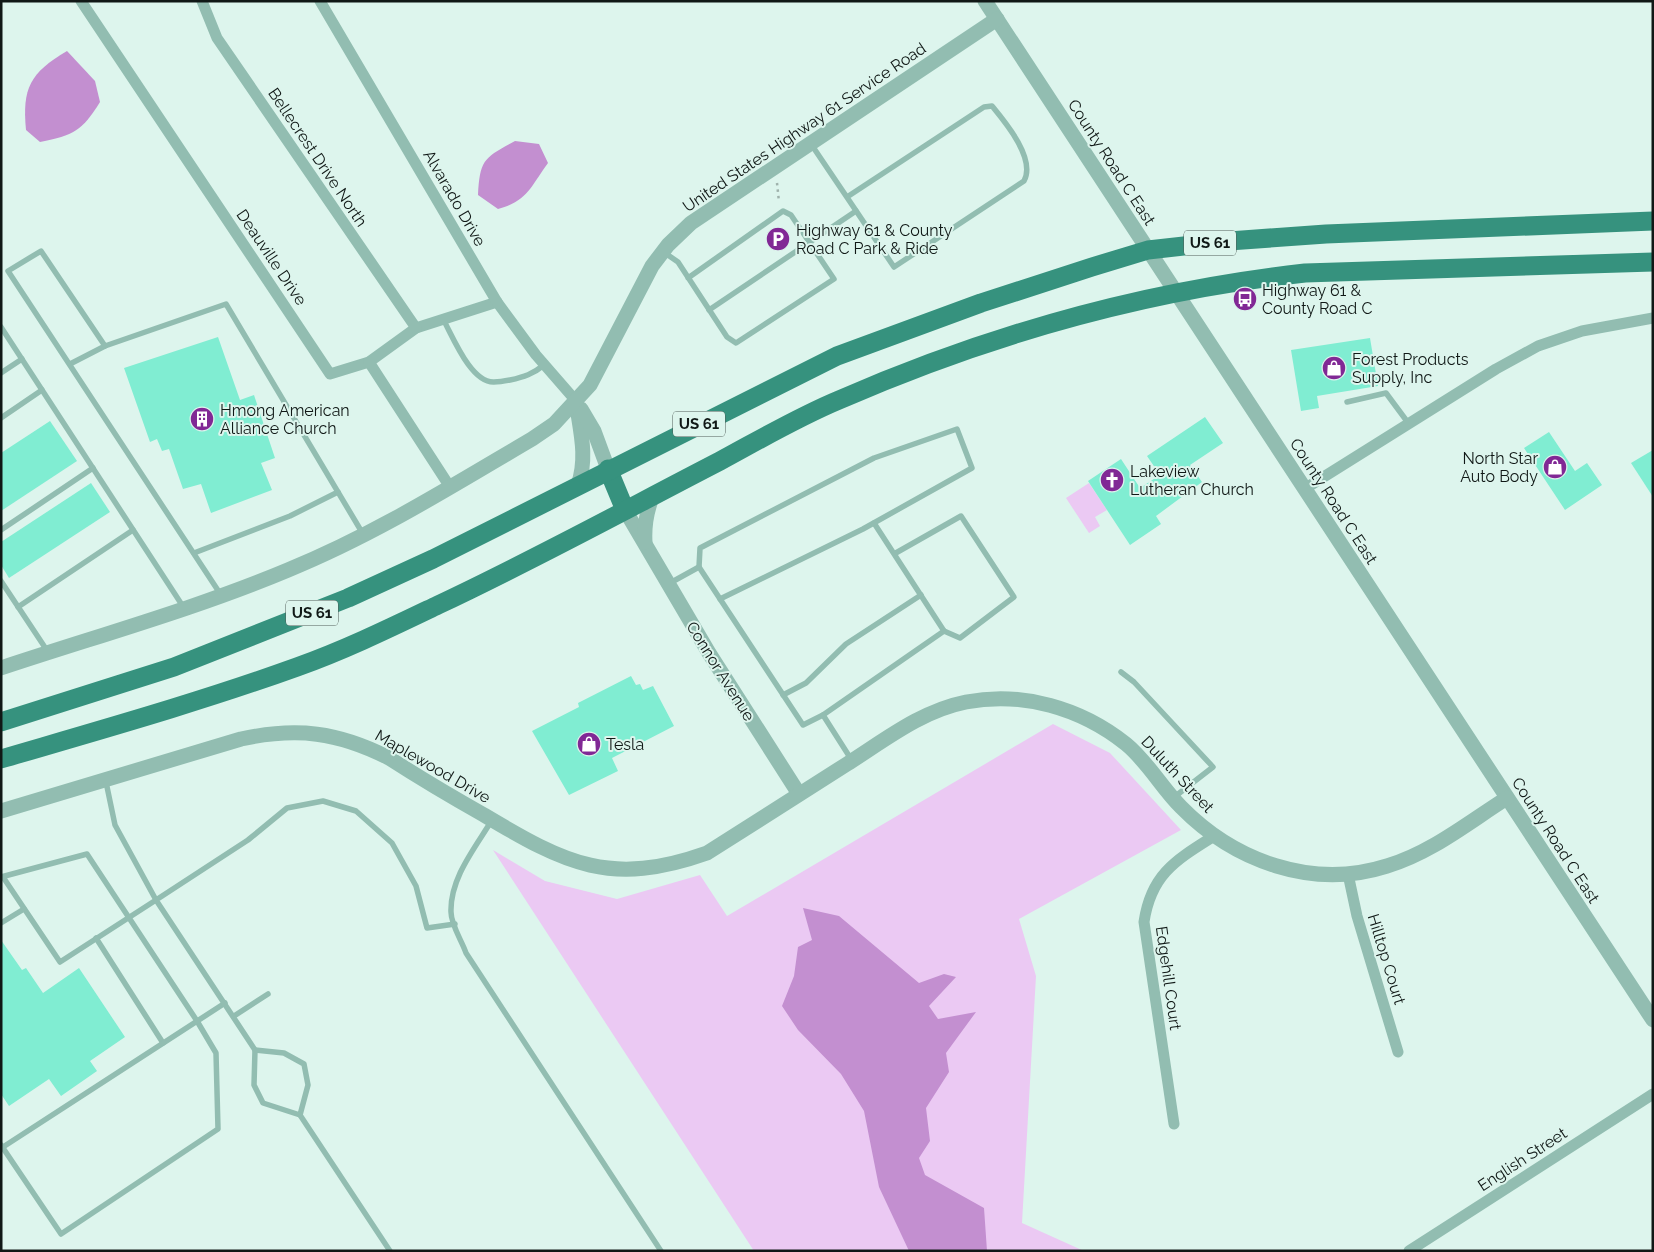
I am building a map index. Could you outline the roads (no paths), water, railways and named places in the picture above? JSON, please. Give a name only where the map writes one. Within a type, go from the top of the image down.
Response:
[{"type":"main road","name":"US 61","points":[[1,722],[174,667],[270,631],[433,559],[837,356],[981,303],[1148,250],[1326,234],[1653,221]]},
{"type":"main road","name":"US 61","points":[[1,759],[179,707],[300,666],[439,605],[826,406],[908,371],[978,345],[1048,323],[1176,292],[1305,273],[1653,262]]},
{"type":"main road","name":"Connor Avenue","points":[[608,470],[626,510]]},
{"type":"street","name":"Deauville Drive","points":[[81,1],[330,374],[369,362]]},
{"type":"street","name":"Bellecrest Drive North","points":[[202,1],[217,38],[416,328]]},
{"type":"street","name":"Alvarado Drive","points":[[320,1],[497,302],[544,365],[576,401]]},
{"type":"street","name":"County Road C East","points":[[985,1],[1653,1020]]},
{"type":"street","name":"United States Highway 61 Service Road","points":[[1,668],[185,610],[290,570],[364,536],[532,440],[554,424],[590,385],[639,289],[663,251],[702,214],[996,19]]},
{"type":"street","points":[[450,487],[369,362],[416,328],[497,302]]},
{"type":"street","points":[[1306,488],[1496,369],[1538,346],[1582,331],[1653,318]]},
{"type":"street","points":[[576,401],[594,431],[608,470]]},
{"type":"street","points":[[576,401],[584,454],[583,470],[578,485]]},
{"type":"street","name":"Connor Avenue","points":[[646,546],[644,525],[647,509],[653,496]]},
{"type":"street","name":"Connor Avenue","points":[[626,510],[709,653],[799,794]]},
{"type":"street","name":"Duluth Street","points":[[799,794],[921,717],[966,702],[992,699],[1019,700],[1060,708],[1108,731],[1146,763],[1173,798],[1214,836],[1238,851],[1276,866],[1319,874],[1348,874],[1388,866],[1413,856],[1507,798]]},
{"type":"street","name":"Maplewood Drive","points":[[1,811],[258,736],[294,732],[320,734],[366,746],[550,853],[574,862],[600,868],[653,868],[679,863],[707,853],[799,794]]},
{"type":"street","name":"Edgehill Court","points":[[1174,1124],[1145,939],[1145,914],[1154,888],[1163,873],[1177,860],[1214,836]]},
{"type":"street","name":"Hilltop Court","points":[[1348,874],[1357,916],[1398,1052]]},
{"type":"street","name":"English Street","points":[[1409,1251],[1653,1094]]},
{"type":"lane","points":[[810,142],[847,198],[894,267],[1024,181],[1028,174],[1026,157],[992,106],[984,107],[847,198]]},
{"type":"lane","points":[[663,251],[678,262],[688,278],[727,337],[736,344],[834,279],[791,215],[783,211],[688,278]]},
{"type":"lane","points":[[709,310],[810,244],[856,211]]},
{"type":"lane","points":[[106,346],[41,251],[8,271],[222,597]]},
{"type":"lane","points":[[70,364],[106,346],[226,304],[364,536]]},
{"type":"lane","points":[[443,319],[471,370],[480,378],[493,383],[530,376],[544,365]]},
{"type":"lane","points":[[1,327],[185,610]]},
{"type":"lane","points":[[1,373],[22,359]]},
{"type":"lane","points":[[1,418],[42,390]]},
{"type":"lane","points":[[1347,402],[1386,393],[1408,424]]},
{"type":"lane","points":[[720,599],[874,523],[972,468],[957,429],[874,458],[700,548],[699,568],[803,725],[823,715],[944,631]]},
{"type":"lane","points":[[1,530],[93,468]]},
{"type":"lane","points":[[194,553],[290,516],[338,492]]},
{"type":"lane","points":[[874,523],[894,554],[921,595],[944,631],[960,638],[1014,597],[960,516],[894,554]]},
{"type":"lane","points":[[18,607],[133,530]]},
{"type":"lane","points":[[668,584],[699,568]]},
{"type":"lane","points":[[1,581],[48,652]]},
{"type":"lane","points":[[783,695],[806,683],[846,644],[921,595]]},
{"type":"lane","points":[[1121,672],[1134,682],[1213,767],[1173,798]]},
{"type":"lane","points":[[823,715],[852,761]]},
{"type":"lane","points":[[106,780],[115,826],[156,900],[255,1050],[254,1085],[263,1103],[300,1115],[390,1251]]},
{"type":"lane","points":[[225,1003],[197,1021],[162,1043],[2,1146],[61,1234],[218,1129],[216,1053],[197,1021],[128,918],[87,854],[2,877],[60,962],[96,938],[128,918],[156,900],[248,840],[287,808],[323,801],[356,811],[392,843],[416,886],[427,928],[455,924]]},
{"type":"lane","points":[[492,820],[456,878],[451,913],[466,953],[661,1251]]},
{"type":"lane","points":[[1,923],[24,909]]},
{"type":"lane","points":[[96,938],[162,1043]]},
{"type":"lane","points":[[234,1016],[268,994]]},
{"type":"lane","points":[[255,1050],[284,1053],[304,1064],[308,1085],[300,1115]]},
{"type":"place","name":"Highway 61 & County Road C Park & Ride","points":[[778,239]]},
{"type":"place","name":"Highway 61 & County Road C","points":[[1245,299]]},
{"type":"place","name":"Forest Products Supply, Inc","points":[[1334,368]]},
{"type":"place","name":"Hmong American Alliance Church","points":[[202,419]]},
{"type":"place","name":"North Star Auto Body","points":[[1555,467]]},
{"type":"place","name":"Lakeview Lutheran Church","points":[[1112,480]]},
{"type":"place","name":"Tesla","points":[[589,744]]}]
